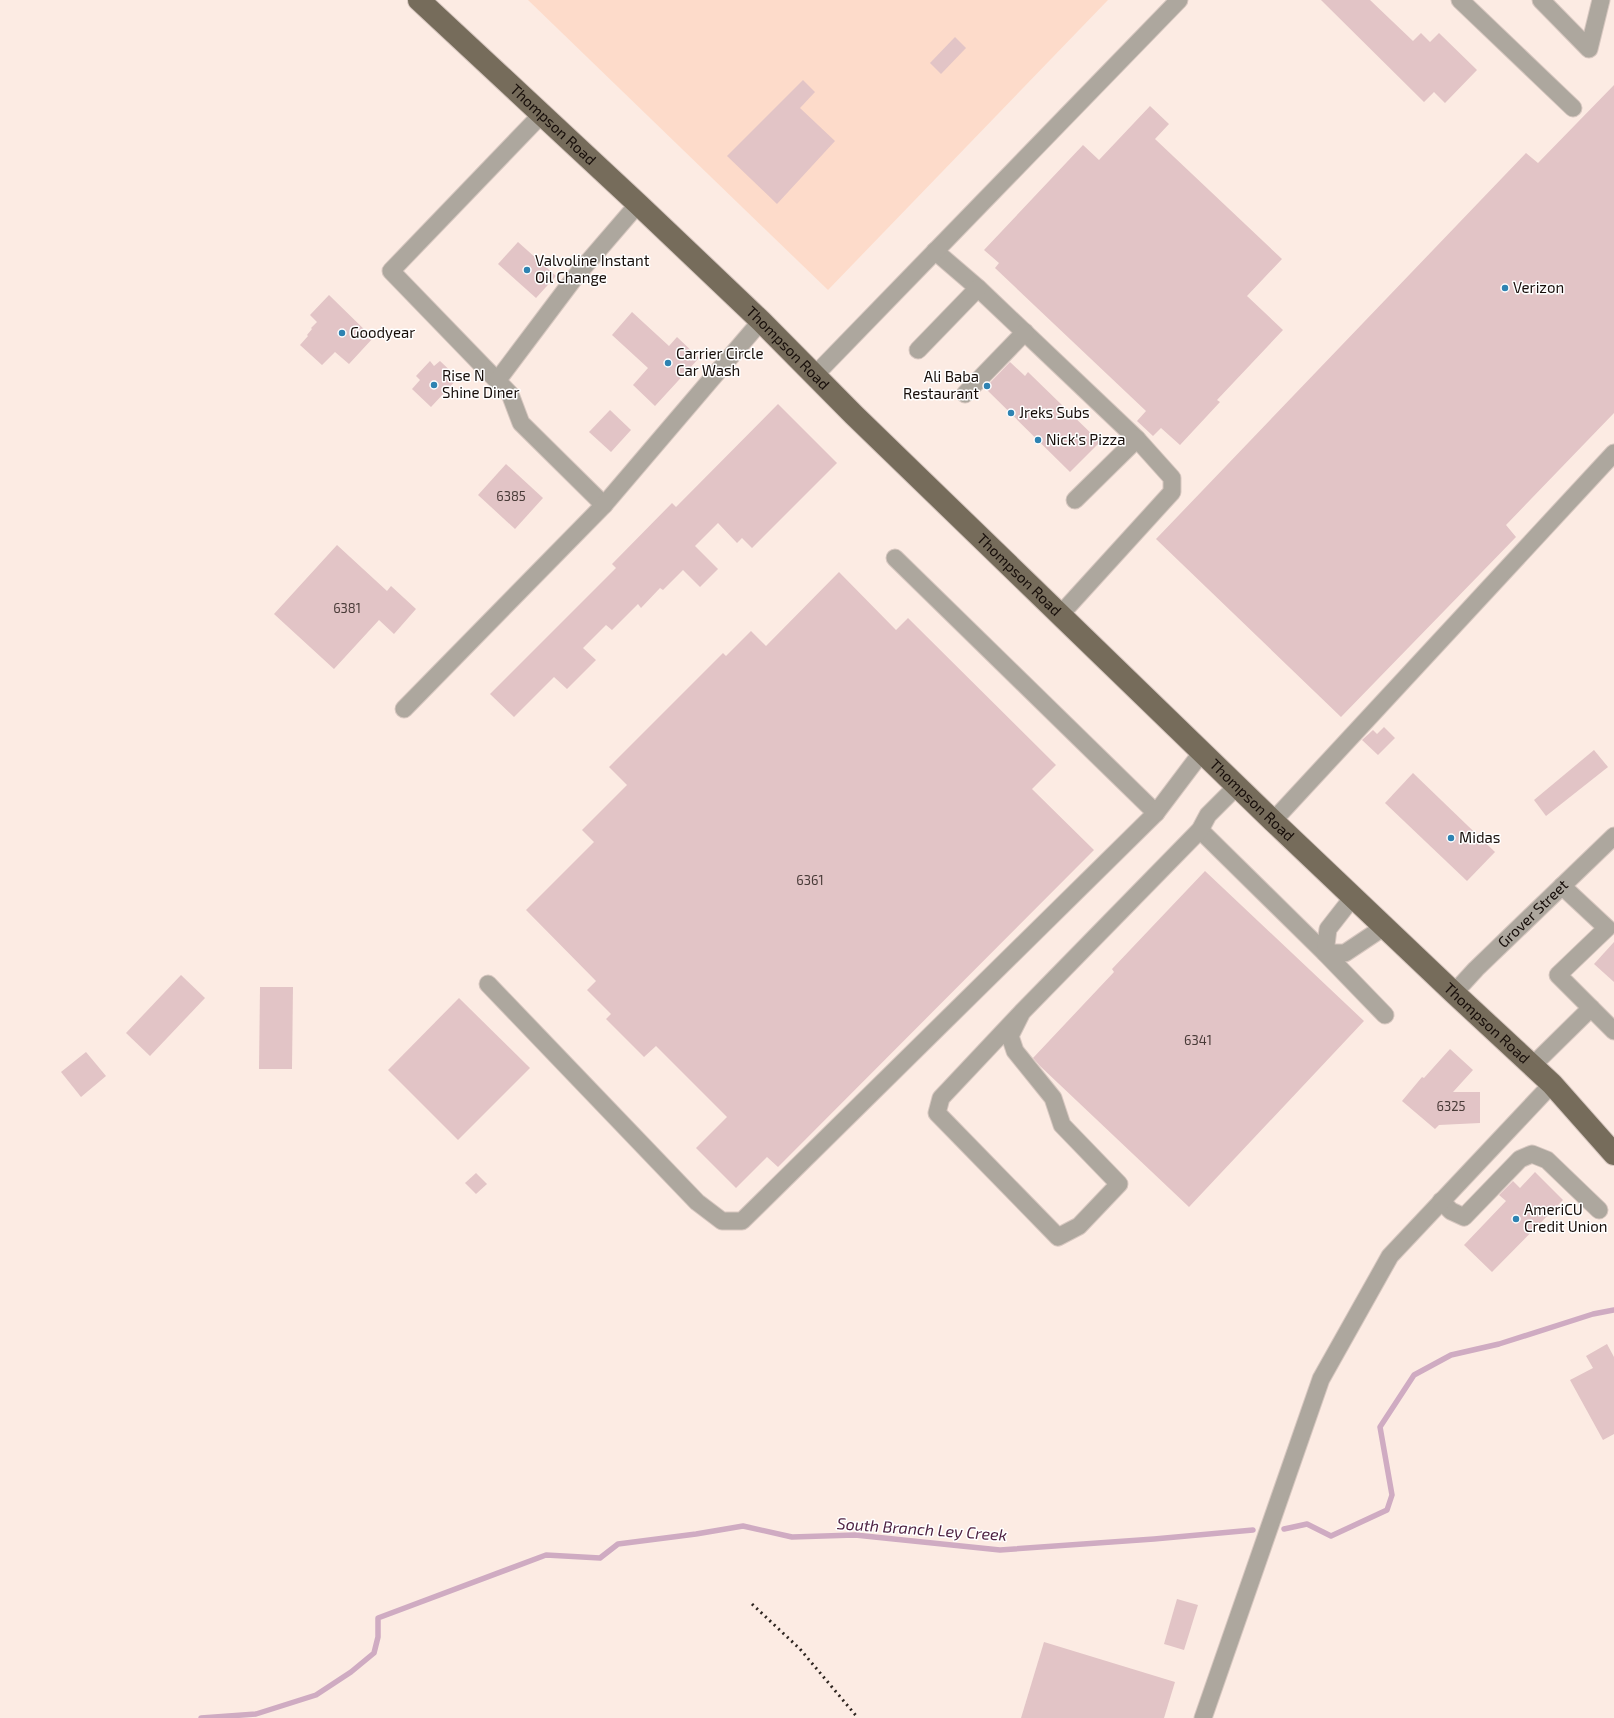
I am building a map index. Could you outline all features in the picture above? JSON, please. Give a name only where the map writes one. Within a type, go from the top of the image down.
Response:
[{"type":"main road","name":"Thompson Road","points":[[420,0],[761,321],[1060,615],[1273,821],[1552,1084],[1614,1154]]},
{"type":"street","points":[[815,375],[1178,0]]},
{"type":"street","points":[[1460,0],[1573,108]]},
{"type":"street","points":[[1541,0],[1589,49],[1601,0]]},
{"type":"street","points":[[541,115],[391,271],[510,394],[521,424],[604,505]]},
{"type":"street","points":[[497,381],[576,276],[638,204]]},
{"type":"street","points":[[935,251],[978,288],[1137,439],[1172,478],[1172,492],[1060,615]]},
{"type":"street","points":[[918,350],[978,288]]},
{"type":"street","points":[[404,709],[604,505],[761,321]]},
{"type":"street","points":[[965,394],[1025,332]]},
{"type":"street","points":[[1075,500],[1137,439]]},
{"type":"street","points":[[1273,821],[1614,453]]},
{"type":"street","points":[[895,558],[1156,813]]},
{"type":"street","points":[[488,984],[697,1202],[722,1221],[742,1220],[1156,813],[1202,752]]},
{"type":"street","points":[[1022,1012],[1010,1036],[1015,1051],[1053,1098],[1062,1125],[1119,1184],[1079,1226],[1058,1237],[937,1113],[941,1098],[1022,1012],[1200,830],[1208,815],[1237,786]]},
{"type":"street","points":[[1200,830],[1325,953],[1385,1015]]},
{"type":"street","name":"Grover Street","points":[[1454,993],[1476,969],[1614,836]]},
{"type":"street","points":[[1562,886],[1610,931],[1558,975],[1614,1031]]},
{"type":"street","points":[[1325,953],[1328,930],[1353,897]]},
{"type":"street","points":[[1325,953],[1345,953],[1384,927]]},
{"type":"street","points":[[1532,1066],[1591,1008]]},
{"type":"street","points":[[1203,1718],[1321,1379],[1390,1256],[1552,1084]]},
{"type":"street","points":[[1441,1201],[1451,1210],[1464,1216],[1520,1159],[1532,1154],[1547,1160],[1599,1210]]},
{"type":"shaded area","points":[[528,0],[1108,0],[828,290]]},
{"type":"building","points":[[1321,0],[1370,0],[1413,41],[1421,33],[1430,42],[1439,33],[1477,70],[1445,103],[1434,92],[1424,102]]},
{"type":"building","points":[[955,37],[966,48],[941,74],[930,63]]},
{"type":"building","points":[[803,80],[815,92],[800,108],[835,141],[777,204],[727,156]]},
{"type":"building","name":"Verizon","points":[[1614,85],[1614,413],[1506,525],[1516,537],[1341,717],[1156,539],[1526,153],[1538,163]]},
{"type":"building","points":[[1150,106],[1169,124],[1155,139],[1282,259],[1247,296],[1283,330],[1217,400],[1220,402],[1180,445],[1161,428],[1153,436],[1137,421],[1146,411],[995,268],[999,263],[984,250],[1083,145],[1099,160]]},
{"type":"building","name":"Valvoline Instant Oil Change","points":[[518,242],[556,276],[536,298],[498,264]]},
{"type":"building","name":"Goodyear","points":[[329,295],[373,338],[349,364],[335,352],[322,365],[300,345],[308,336],[307,335],[312,329],[311,328],[317,322],[310,315]]},
{"type":"building","name":"Carrier Circle Car Wash","points":[[632,312],[669,346],[677,337],[699,358],[655,406],[633,385],[648,368],[612,335]]},
{"type":"building","name":"Rise N Shine Diner","points":[[430,361],[434,366],[440,361],[458,378],[431,407],[412,389],[420,380],[416,376]]},
{"type":"building","points":[[1010,362],[1025,376],[1028,372],[1100,442],[1070,472],[985,388]]},
{"type":"building","points":[[778,404],[837,463],[752,548],[742,538],[737,543],[718,523],[695,546],[718,569],[700,587],[683,570],[663,590],[660,588],[641,608],[638,604],[612,630],[606,625],[583,648],[596,660],[567,689],[554,677],[514,717],[490,694],[616,568],[612,564],[672,503],[676,507]]},
{"type":"building","points":[[610,410],[631,430],[611,452],[589,432]]},
{"type":"building","points":[[506,464],[543,498],[515,529],[478,495]]},
{"type":"building","points":[[337,545],[387,591],[391,586],[416,609],[394,634],[379,620],[334,669],[274,614]]},
{"type":"building","points":[[839,572],[896,630],[908,618],[1056,765],[1032,789],[1094,850],[778,1167],[767,1157],[736,1188],[696,1148],[727,1117],[656,1046],[644,1057],[606,1019],[611,1014],[587,990],[596,981],[526,910],[594,842],[582,830],[627,785],[609,767],[723,653],[726,656],[751,631],[766,646]]},
{"type":"building","points":[[1384,727],[1395,738],[1378,755],[1362,740],[1373,730],[1377,734]]},
{"type":"building","points":[[1594,750],[1608,767],[1546,816],[1534,800]]},
{"type":"building","name":"Midas","points":[[1413,773],[1495,852],[1467,881],[1385,803]]},
{"type":"building","points":[[1205,871],[1364,1021],[1189,1207],[1033,1058],[1114,972],[1112,969]]},
{"type":"building","points":[[1614,942],[1614,982],[1594,964]]},
{"type":"building","points":[[181,975],[205,998],[150,1056],[126,1033]]},
{"type":"building","points":[[260,987],[293,987],[292,1069],[259,1069]]},
{"type":"building","points":[[459,998],[530,1068],[458,1140],[388,1070]]},
{"type":"building","points":[[1450,1049],[1473,1070],[1453,1092],[1480,1092],[1480,1123],[1439,1125],[1435,1129],[1402,1101],[1422,1077],[1424,1078]]},
{"type":"building","points":[[86,1052],[106,1076],[81,1097],[61,1072]]},
{"type":"building","name":"AmeriCU Credit Union","points":[[1535,1172],[1563,1200],[1492,1272],[1464,1245],[1506,1201],[1499,1195],[1513,1181],[1520,1188]]},
{"type":"building","points":[[476,1173],[487,1184],[476,1194],[465,1183]]},
{"type":"building","points":[[1607,1344],[1614,1357],[1614,1434],[1603,1440],[1570,1380],[1593,1368],[1586,1356]]},
{"type":"building","points":[[1177,1599],[1198,1605],[1184,1650],[1164,1644]]},
{"type":"building","points":[[1044,1642],[1175,1682],[1164,1718],[1021,1718]]},
{"type":"waterway","name":"South Branch Ley Creek","points":[[1284,1529],[1307,1524],[1331,1536],[1387,1510],[1392,1495],[1380,1427],[1414,1375],[1451,1355],[1499,1344],[1593,1314],[1614,1310]]},
{"type":"waterway","name":"South Branch Ley Creek","points":[[201,1718],[256,1714],[316,1695],[351,1672],[374,1653],[378,1637],[378,1618],[546,1555],[600,1558],[618,1544],[696,1534],[743,1526],[792,1537],[855,1535],[1000,1550],[1253,1530]]},
{"type":"railway","points":[[752,1604],[800,1649],[858,1718]]},
{"type":"place","name":"Valvoline Instant Oil Change","points":[[527,270]]},
{"type":"place","name":"Verizon","points":[[1505,288]]},
{"type":"place","name":"Goodyear","points":[[342,333]]},
{"type":"place","name":"Carrier Circle Car Wash","points":[[668,363]]},
{"type":"place","name":"Rise N Shine Diner","points":[[434,385]]},
{"type":"place","name":"Ali Baba Restaurant","points":[[987,386]]},
{"type":"place","name":"Jreks Subs","points":[[1011,413]]},
{"type":"place","name":"Nick's Pizza","points":[[1038,440]]},
{"type":"place","name":"Midas","points":[[1451,838]]},
{"type":"place","name":"AmeriCU Credit Union","points":[[1516,1219]]}]
